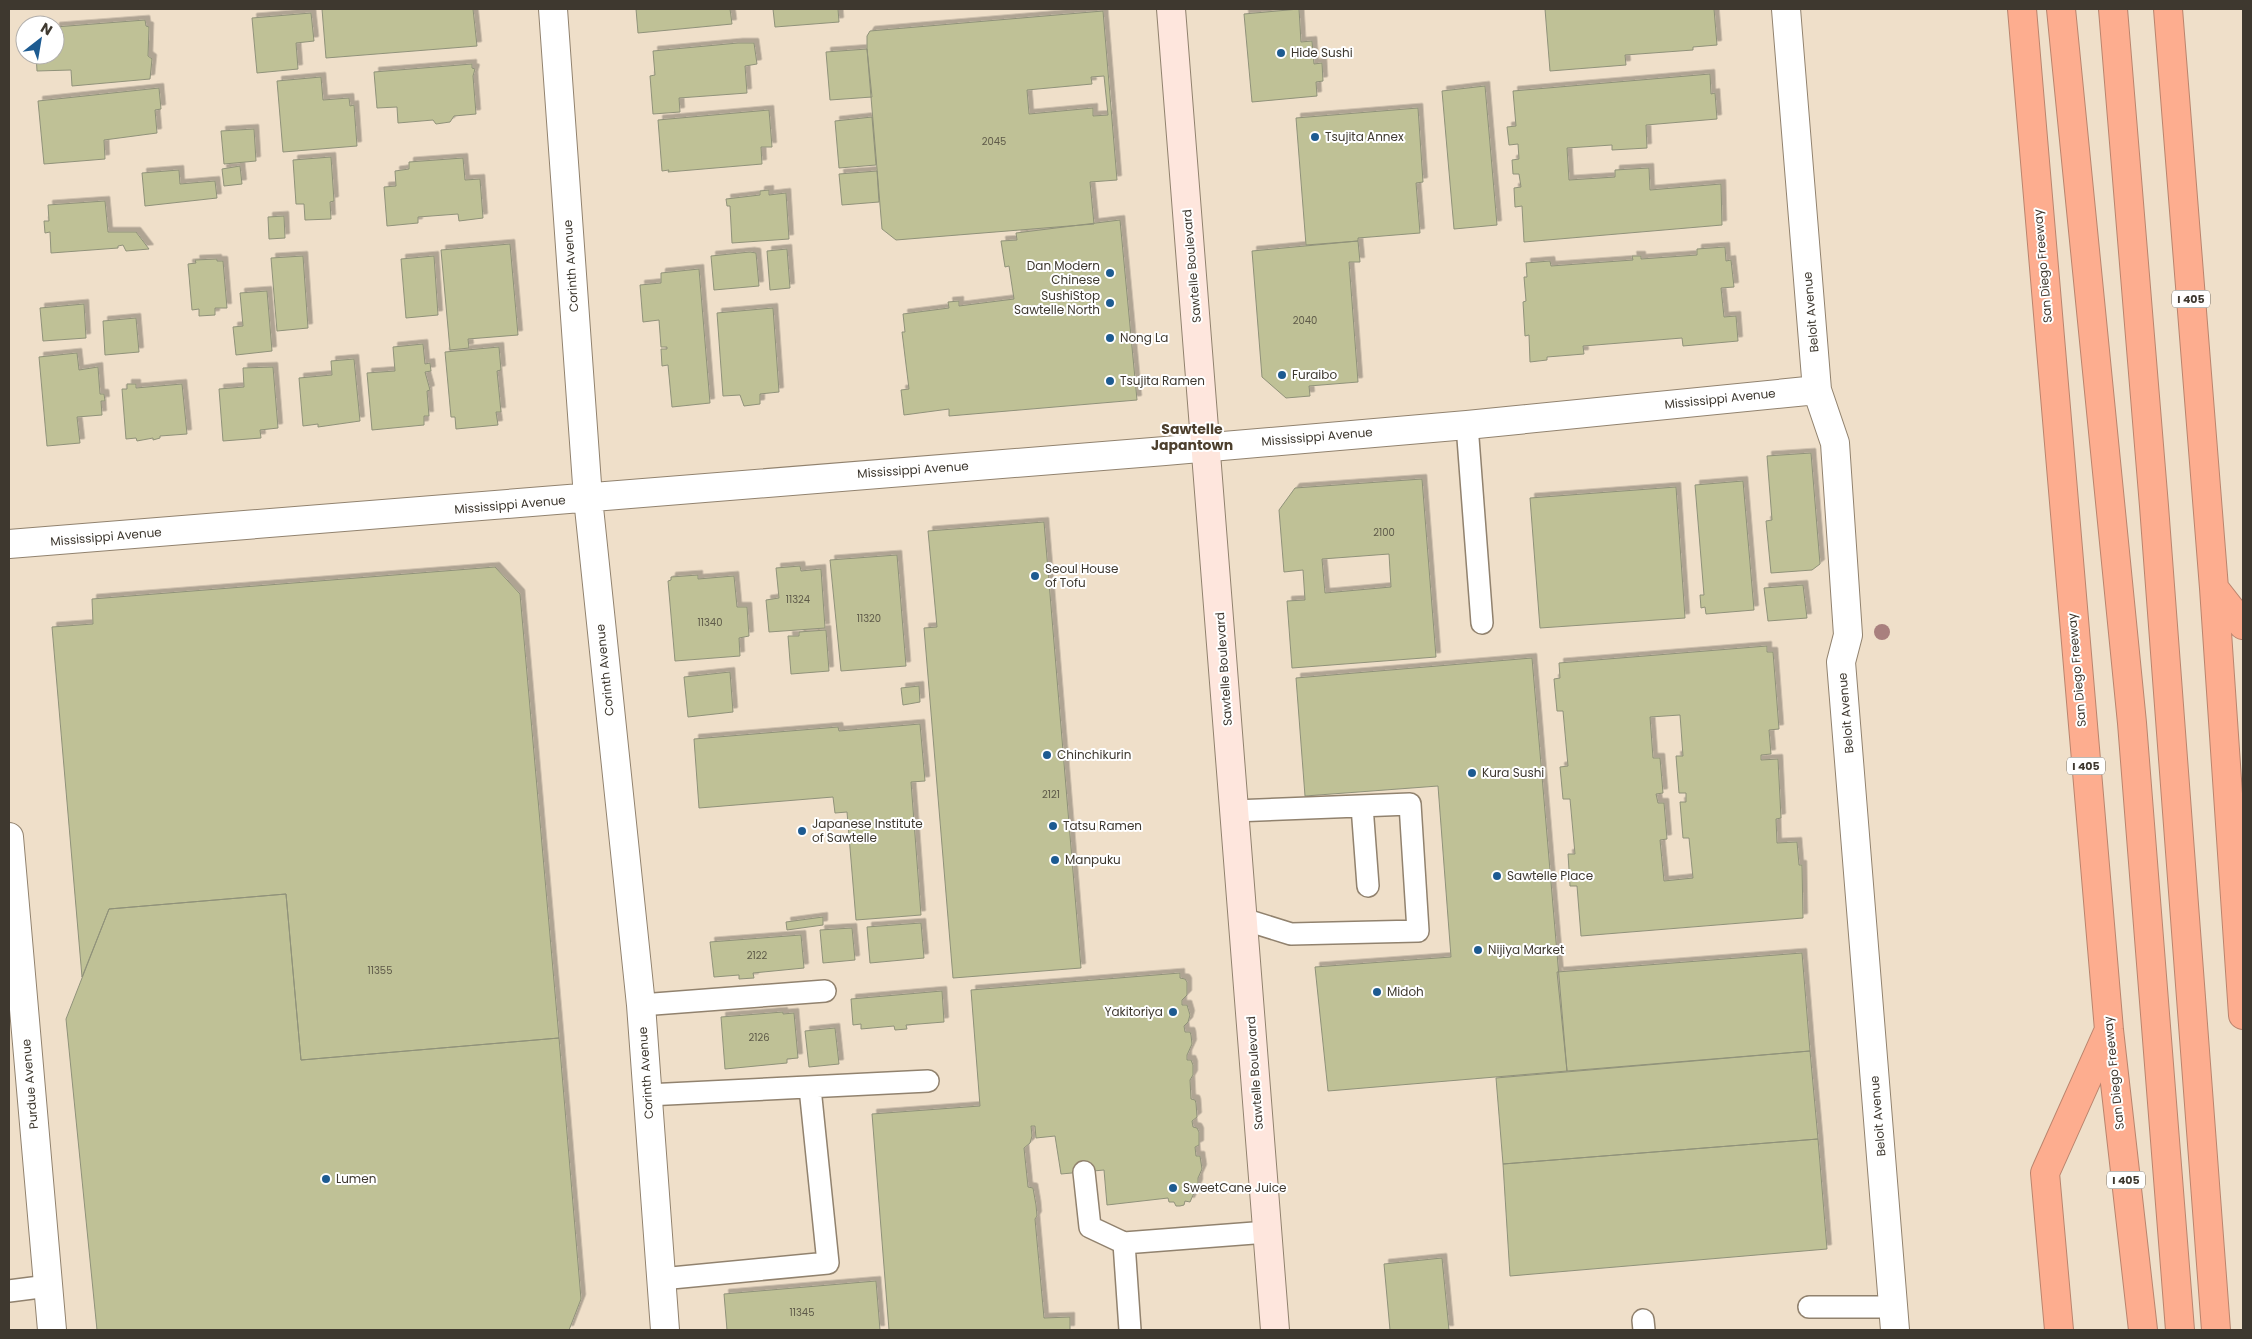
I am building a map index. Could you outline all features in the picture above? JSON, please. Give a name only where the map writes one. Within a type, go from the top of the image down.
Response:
[{"type":"highway","name":"San Diego Freeway","points":[[2022,9],[2109,1030],[2143,1330]]},
{"type":"highway","points":[[2061,9],[2132,722],[2180,1330]]},
{"type":"highway","points":[[2113,9],[2154,506],[2216,1328]]},
{"type":"highway","name":"I 405","points":[[2168,9],[2214,588],[2243,1015]]},
{"type":"highway","points":[[2214,588],[2243,625]]},
{"type":"highway","points":[[2059,1330],[2045,1173],[2109,1030]]},
{"type":"street","name":"Corinth Avenue","points":[[553,9],[588,498],[641,1005],[665,1330]]},
{"type":"street","name":"Sawtelle Boulevard","points":[[1171,9],[1275,1330]]},
{"type":"street","name":"Beloit Avenue","points":[[1786,9],[1817,390],[1835,443],[1848,635],[1842,662],[1894,1319]]},
{"type":"street","name":"Mississippi Avenue","points":[[9,544],[1468,425],[1817,390]]},
{"type":"street","name":"Purdue Avenue","points":[[9,837],[52,1330]]},
{"type":"lane","points":[[1468,425],[1482,623]]},
{"type":"lane","points":[[1234,811],[1410,804],[1418,931],[1362,934],[1291,934],[1243,919]]},
{"type":"lane","points":[[1362,806],[1368,886]]},
{"type":"lane","points":[[641,1005],[825,991]]},
{"type":"lane","points":[[648,1095],[928,1081]]},
{"type":"lane","points":[[661,1279],[828,1263],[810,1088]]},
{"type":"lane","points":[[1084,1172],[1090,1227],[1124,1243],[1267,1232]]},
{"type":"lane","points":[[1124,1243],[1130,1330]]},
{"type":"lane","points":[[9,1290],[48,1286]]},
{"type":"lane","points":[[1809,1307],[1894,1319]]},
{"type":"building","points":[[322,9],[473,9],[477,46],[326,58]]},
{"type":"building","points":[[636,9],[730,9],[732,24],[638,33]]},
{"type":"building","points":[[773,9],[838,9],[839,22],[775,27]]},
{"type":"building","name":"Hide Sushi","points":[[1299,9],[1301,42],[1312,41],[1314,64],[1322,63],[1323,81],[1316,82],[1317,96],[1252,102],[1244,14]]},
{"type":"building","points":[[1545,9],[1714,9],[1717,45],[1693,47],[1693,50],[1625,55],[1626,65],[1550,71]]},
{"type":"building","points":[[1103,11],[1117,180],[1090,182],[1094,224],[896,240],[882,229],[867,49],[867,36],[870,31]],"holes":[[[1104,76],[1108,115],[1093,116],[1093,108],[1029,114],[1027,90],[1092,84],[1091,77]]]},
{"type":"building","points":[[311,13],[314,41],[296,43],[298,69],[257,73],[252,18]]},
{"type":"building","points":[[145,20],[146,26],[149,27],[148,56],[152,59],[150,79],[72,86],[71,70],[37,71],[37,65],[65,65],[65,26]]},
{"type":"building","points":[[754,43],[757,64],[745,66],[747,93],[679,98],[680,112],[653,114],[650,76],[655,75],[653,51]]},
{"type":"building","points":[[867,49],[872,97],[830,100],[826,52]]},
{"type":"building","points":[[472,64],[472,68],[475,69],[473,76],[476,114],[454,116],[450,122],[436,124],[433,120],[398,123],[397,107],[377,108],[374,72]]},
{"type":"building","points":[[1710,74],[1711,94],[1715,93],[1717,119],[1646,125],[1647,148],[1612,150],[1612,145],[1567,148],[1569,180],[1615,177],[1615,170],[1649,168],[1650,190],[1721,184],[1722,225],[1524,242],[1522,206],[1515,207],[1514,188],[1521,187],[1519,174],[1513,174],[1512,160],[1519,159],[1518,144],[1509,145],[1507,127],[1516,126],[1513,91]]},
{"type":"building","points":[[321,77],[323,100],[349,98],[350,106],[354,105],[357,146],[283,152],[277,81]]},
{"type":"building","points":[[1485,86],[1497,225],[1454,229],[1442,91]]},
{"type":"building","points":[[159,88],[161,109],[155,110],[157,133],[104,140],[105,159],[44,164],[38,101]]},
{"type":"building","points":[[1418,108],[1423,182],[1416,183],[1420,233],[1358,238],[1358,241],[1306,245],[1296,118]]},
{"type":"building","points":[[769,110],[772,147],[761,147],[762,164],[662,171],[658,120]]},
{"type":"building","points":[[872,117],[876,165],[839,168],[835,121]]},
{"type":"building","points":[[254,129],[256,161],[224,164],[221,131]]},
{"type":"building","points":[[331,157],[334,201],[330,202],[331,219],[305,220],[304,204],[296,204],[293,160]]},
{"type":"building","points":[[463,158],[465,180],[480,179],[483,218],[459,221],[458,214],[418,217],[418,223],[387,226],[384,187],[396,186],[395,171],[409,169],[409,162]]},
{"type":"building","points":[[240,166],[242,184],[224,186],[222,169]]},
{"type":"building","points":[[179,170],[180,184],[215,181],[217,198],[145,206],[142,173]]},
{"type":"building","points":[[877,171],[879,202],[842,205],[839,174]]},
{"type":"building","points":[[769,190],[769,195],[786,193],[789,239],[732,243],[730,206],[727,206],[726,199],[760,195],[760,191]]},
{"type":"building","points":[[105,201],[108,232],[136,232],[149,249],[126,251],[123,245],[118,246],[118,248],[51,253],[50,232],[45,233],[44,221],[49,221],[48,205]]},
{"type":"building","points":[[284,216],[285,238],[269,239],[268,217]]},
{"type":"building","points":[[1120,220],[1137,400],[949,416],[949,409],[904,415],[901,390],[909,389],[902,332],[905,332],[903,314],[949,308],[948,302],[959,301],[959,306],[1014,299],[1009,266],[1005,267],[1001,241],[1017,240],[1016,233]]},
{"type":"building","points":[[1358,241],[1360,262],[1349,262],[1358,382],[1309,386],[1310,396],[1286,398],[1262,377],[1252,251]]},
{"type":"building","points":[[510,244],[518,335],[468,339],[469,348],[450,350],[441,250]]},
{"type":"building","points":[[1725,247],[1726,261],[1731,260],[1734,287],[1721,288],[1724,317],[1736,316],[1738,341],[1683,346],[1682,338],[1583,346],[1584,354],[1547,357],[1547,360],[1530,362],[1529,335],[1525,336],[1523,302],[1526,301],[1524,277],[1527,277],[1526,263],[1550,261],[1551,266],[1633,260],[1632,256],[1641,256],[1641,259],[1697,255],[1697,249]]},
{"type":"building","points":[[787,249],[790,288],[770,290],[767,251]]},
{"type":"building","points":[[756,253],[759,286],[714,290],[711,256]]},
{"type":"building","points":[[303,256],[308,328],[277,331],[271,258]]},
{"type":"building","points":[[434,256],[438,315],[406,318],[401,259]]},
{"type":"building","points":[[217,259],[217,261],[223,261],[227,308],[215,308],[215,315],[199,316],[199,309],[192,310],[188,264],[196,263],[195,260]]},
{"type":"building","points":[[699,269],[710,403],[672,407],[668,365],[662,366],[661,349],[667,349],[667,347],[661,347],[659,320],[643,322],[640,285],[661,283],[661,273]]},
{"type":"building","points":[[267,291],[272,351],[236,355],[233,327],[243,326],[240,293]]},
{"type":"building","points":[[84,304],[86,338],[43,341],[40,308]]},
{"type":"building","points":[[773,308],[779,392],[760,394],[760,404],[744,406],[740,395],[723,396],[717,313]]},
{"type":"building","points":[[136,318],[139,352],[105,355],[103,321]]},
{"type":"building","points":[[423,344],[425,364],[430,363],[431,371],[425,372],[430,390],[427,391],[429,416],[424,416],[424,425],[372,430],[367,373],[395,371],[393,347]]},
{"type":"building","points":[[499,347],[501,370],[497,371],[501,412],[496,412],[498,425],[456,429],[455,417],[451,417],[445,352]]},
{"type":"building","points":[[77,353],[79,370],[98,367],[100,394],[104,394],[105,401],[101,401],[102,415],[77,417],[80,443],[47,446],[39,357]]},
{"type":"building","points":[[354,359],[360,421],[318,427],[318,424],[303,426],[299,378],[332,375],[331,361]]},
{"type":"building","points":[[273,367],[278,428],[260,430],[261,438],[223,441],[219,389],[244,387],[243,368]]},
{"type":"building","points":[[127,384],[136,384],[136,388],[182,384],[187,434],[160,436],[160,438],[153,440],[153,438],[137,441],[136,438],[126,439],[122,389],[127,389]]},
{"type":"building","points":[[1811,453],[1820,564],[1812,570],[1771,573],[1766,521],[1772,520],[1767,456]]},
{"type":"building","points":[[1422,479],[1436,657],[1292,668],[1287,601],[1305,600],[1303,570],[1284,572],[1279,510],[1295,488]],"holes":[[[1389,554],[1391,587],[1325,593],[1322,559]]]},
{"type":"building","points":[[1743,481],[1754,610],[1706,614],[1705,607],[1701,608],[1700,595],[1704,595],[1695,485]]},
{"type":"building","points":[[1676,487],[1685,618],[1540,628],[1530,498]]},
{"type":"building","points":[[1044,522],[1081,968],[953,978],[924,628],[937,627],[928,531]]},
{"type":"building","points":[[897,555],[906,666],[841,671],[830,560]]},
{"type":"building","points":[[800,566],[801,571],[821,569],[825,628],[769,632],[766,600],[779,598],[776,568]]},
{"type":"building","points":[[495,567],[520,594],[559,1038],[301,1060],[286,894],[109,909],[82,977],[52,627],[93,624],[92,599]]},
{"type":"building","points":[[698,575],[698,579],[734,576],[737,607],[747,607],[749,636],[739,638],[740,656],[675,661],[668,581],[671,580],[671,577]]},
{"type":"building","points":[[1803,585],[1807,618],[1768,621],[1764,588]]},
{"type":"building","points":[[826,630],[829,671],[791,674],[788,636],[799,636],[799,632]]},
{"type":"building","points":[[1767,646],[1767,652],[1773,652],[1779,729],[1769,730],[1771,754],[1761,755],[1761,760],[1778,759],[1781,818],[1776,819],[1777,843],[1797,842],[1799,865],[1802,865],[1803,918],[1581,936],[1577,886],[1570,886],[1568,854],[1575,854],[1570,799],[1563,799],[1560,767],[1568,766],[1563,711],[1557,711],[1554,679],[1560,678],[1559,663]],"holes":[[[1680,715],[1683,756],[1676,756],[1679,793],[1686,793],[1686,802],[1680,802],[1683,838],[1689,838],[1693,878],[1664,881],[1660,840],[1667,839],[1664,803],[1658,803],[1656,794],[1663,793],[1660,758],[1653,758],[1650,717]]]},
{"type":"building","name":"Sawtelle Place","points":[[1532,658],[1567,1071],[1328,1091],[1315,967],[1451,957],[1438,786],[1305,796],[1296,678]]},
{"type":"building","points":[[730,672],[733,712],[688,717],[684,677]]},
{"type":"building","points":[[919,686],[920,702],[903,705],[901,688]]},
{"type":"building","points":[[920,724],[925,781],[911,782],[921,915],[856,920],[847,812],[835,813],[833,797],[699,808],[694,739],[838,727],[839,731]]},
{"type":"building","name":"Lumen","points":[[286,894],[301,1060],[559,1038],[581,1299],[569,1330],[97,1330],[66,1019],[109,909]]},
{"type":"building","points":[[823,917],[823,925],[787,930],[786,922]]},
{"type":"building","points":[[921,923],[924,958],[870,963],[867,927]]},
{"type":"building","points":[[852,928],[855,960],[823,963],[820,930]]},
{"type":"building","points":[[801,935],[804,968],[753,973],[754,978],[739,979],[739,975],[714,977],[710,942]]},
{"type":"building","points":[[1802,953],[1810,1051],[1567,1071],[1557,972]]},
{"type":"building","points":[[1180,973],[1180,978],[1185,979],[1187,982],[1187,995],[1182,1000],[1182,1005],[1187,1005],[1190,1015],[1188,1022],[1184,1026],[1185,1032],[1190,1032],[1191,1035],[1192,1044],[1187,1060],[1191,1060],[1193,1065],[1193,1075],[1190,1080],[1191,1099],[1195,1100],[1196,1103],[1197,1117],[1192,1121],[1193,1127],[1197,1128],[1199,1132],[1199,1145],[1195,1147],[1196,1156],[1200,1156],[1202,1169],[1190,1202],[1185,1201],[1184,1205],[1176,1206],[1174,1202],[1169,1202],[1168,1198],[1107,1205],[1104,1170],[1061,1174],[1055,1136],[1036,1138],[1035,1126],[1031,1126],[1032,1136],[1030,1143],[1024,1148],[1028,1187],[1033,1188],[1036,1205],[1037,1216],[1035,1219],[1044,1318],[1070,1317],[1070,1330],[889,1330],[872,1114],[980,1106],[971,990]]},
{"type":"building","points":[[942,991],[944,1022],[906,1025],[907,1029],[895,1030],[894,1026],[861,1029],[861,1024],[853,1025],[851,999]]},
{"type":"building","points":[[783,1012],[783,1014],[794,1013],[798,1058],[787,1059],[787,1063],[725,1069],[721,1017]]},
{"type":"building","points":[[835,1028],[839,1064],[809,1067],[805,1031]]},
{"type":"building","points":[[1810,1051],[1818,1139],[1503,1164],[1496,1078]]},
{"type":"building","points":[[1818,1139],[1827,1249],[1510,1276],[1503,1164]]},
{"type":"building","points":[[1442,1258],[1449,1330],[1390,1330],[1384,1264]]},
{"type":"building","points":[[876,1281],[880,1330],[727,1330],[724,1294]]},
{"type":"place","name":"Hide Sushi","points":[[1281,53]]},
{"type":"place","name":"Tsujita Annex","points":[[1315,137]]},
{"type":"place","name":"Dan Modern Chinese","points":[[1110,273]]},
{"type":"place","name":"SushiStop Sawtelle North","points":[[1110,303]]},
{"type":"place","name":"Nong La","points":[[1110,338]]},
{"type":"place","name":"Furaibo","points":[[1282,375]]},
{"type":"place","name":"Tsujita Ramen","points":[[1110,381]]},
{"type":"place","name":"Seoul House of Tofu","points":[[1035,576]]},
{"type":"place","name":"Chinchikurin","points":[[1047,755]]},
{"type":"place","name":"Kura Sushi","points":[[1472,773]]},
{"type":"place","name":"Tatsu Ramen","points":[[1053,826]]},
{"type":"place","name":"Japanese Institute of Sawtelle","points":[[802,831]]},
{"type":"place","name":"Manpuku","points":[[1055,860]]},
{"type":"place","name":"Sawtelle Place","points":[[1497,876]]},
{"type":"place","name":"Nijiya Market","points":[[1478,950]]},
{"type":"place","name":"Midoh","points":[[1377,992]]},
{"type":"place","name":"Yakitoriya","points":[[1173,1012]]},
{"type":"place","name":"Lumen","points":[[326,1179]]},
{"type":"place","name":"SweetCane Juice","points":[[1173,1188]]},
{"type":"district","name":"Sawtelle Japantown","points":[[1192,438]]}]
